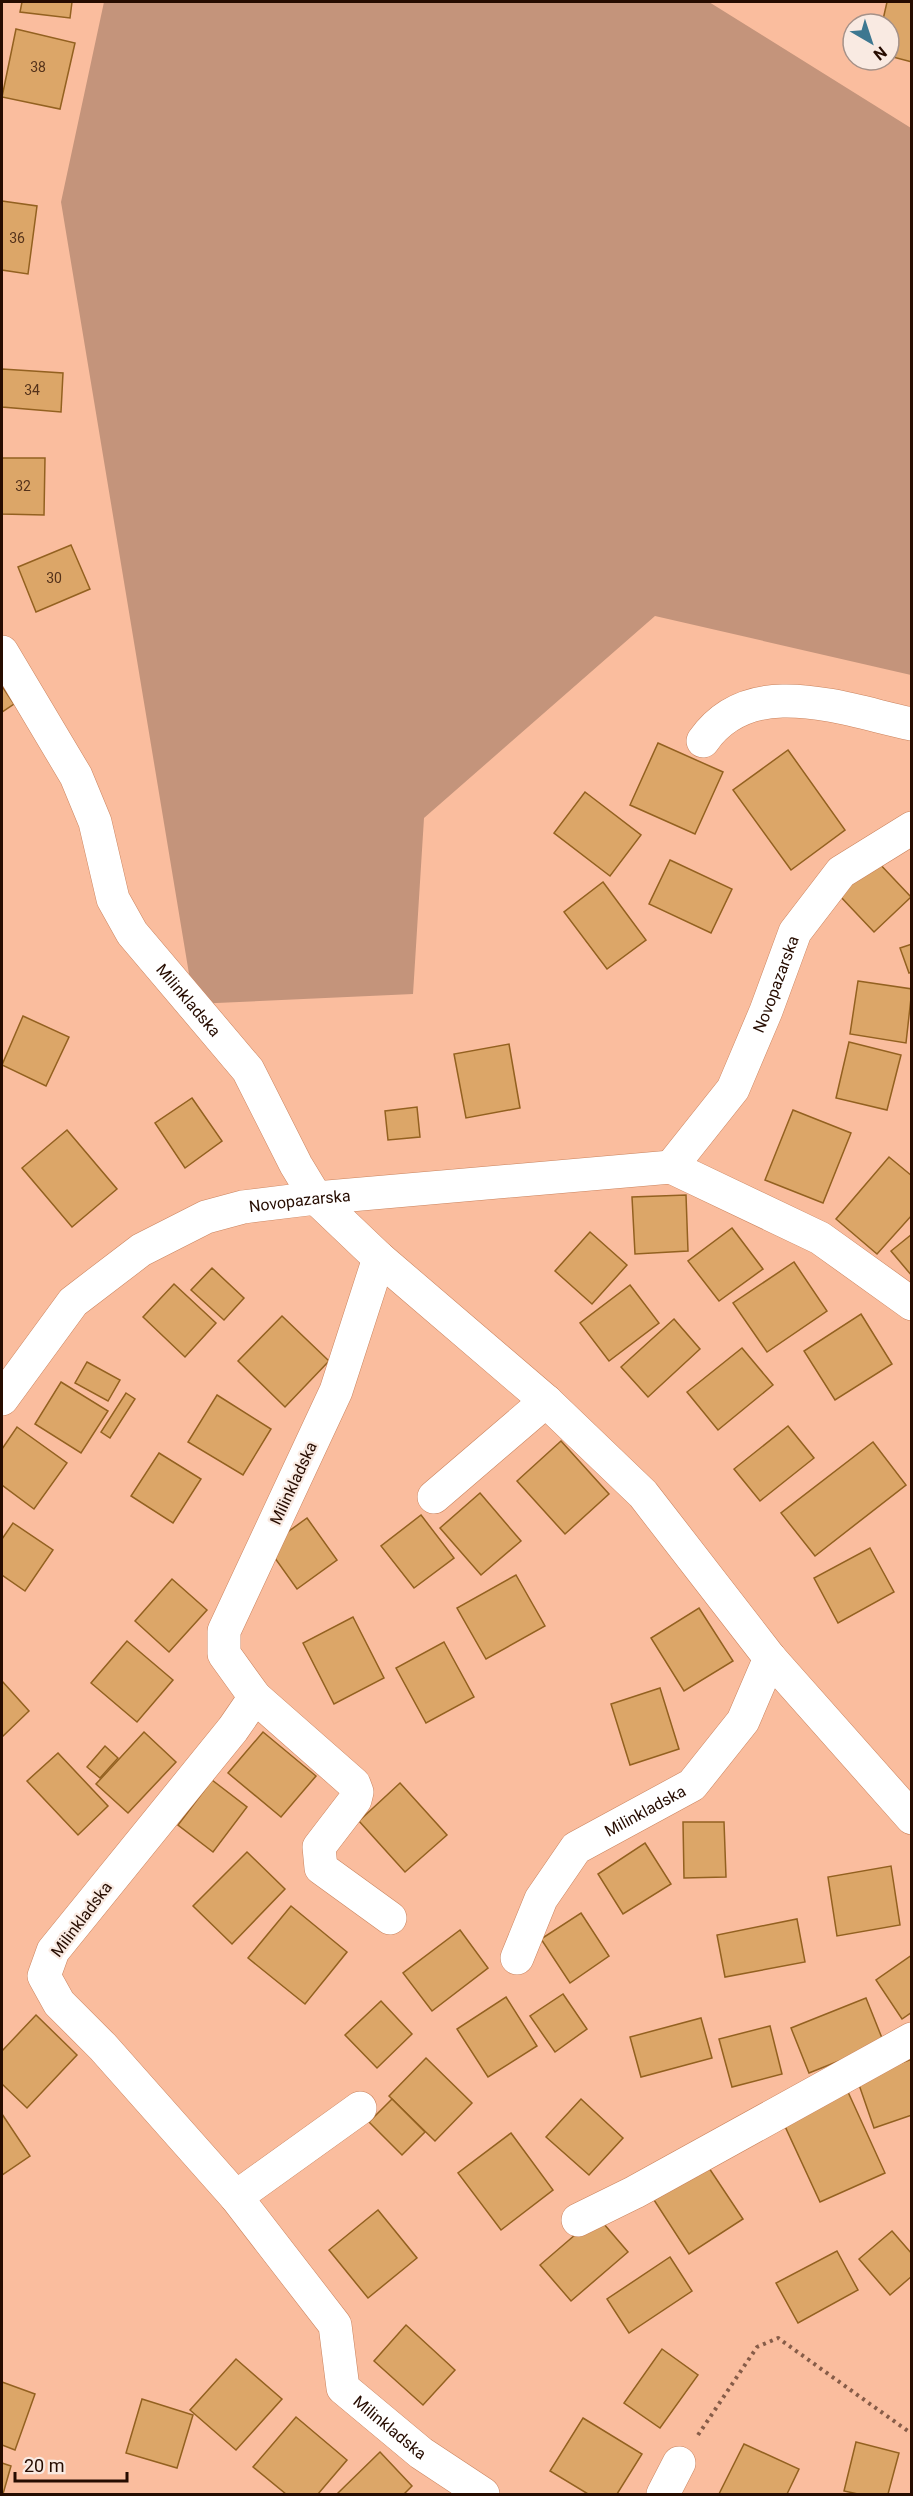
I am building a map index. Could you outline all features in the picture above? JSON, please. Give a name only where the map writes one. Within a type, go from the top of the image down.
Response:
[{"type":"street","name":"Milinkladska","points":[[2,652],[39,718],[76,776],[94,822],[113,899],[132,933],[248,1070],[296,1166],[316,1198],[379,1258],[546,1401],[643,1494],[771,1658],[912,1818]]},
{"type":"street","points":[[703,741],[712,728],[728,714],[757,703],[802,701],[912,724]]},
{"type":"street","name":"Novopazarska","points":[[2,1399],[73,1302],[141,1250],[206,1217],[243,1208],[316,1198],[671,1167],[733,1089],[766,1011],[795,932],[841,872],[912,828]]},
{"type":"street","points":[[671,1167],[820,1238],[912,1304]]},
{"type":"street","name":"Milinkladska","points":[[379,1258],[336,1391],[224,1631],[224,1654],[255,1697],[233,1728],[52,1951],[44,1976],[59,2003],[236,2197],[335,2325],[343,2388],[421,2453],[483,2494]]},
{"type":"street","points":[[434,1497],[546,1401]]},
{"type":"street","name":"Milinkladska","points":[[517,1958],[541,1899],[576,1848],[692,1785],[742,1721],[771,1658]]},
{"type":"street","points":[[255,1697],[354,1784],[357,1792],[355,1800],[319,1847],[318,1857],[321,1868],[390,1918]]},
{"type":"street","points":[[578,2220],[635,2192],[912,2039]]},
{"type":"street","points":[[236,2197],[360,2108]]},
{"type":"street","points":[[663,2494],[679,2463]]},
{"type":"path","points":[[679,2463],[757,2347],[778,2338],[912,2434]]},
{"type":"shaded area","points":[[104,2],[709,2],[911,128],[911,675],[655,616],[424,818],[413,994],[194,1004],[61,202]]},
{"type":"building","points":[[22,2],[72,2],[70,18],[20,12]]},
{"type":"building","points":[[887,2],[912,2],[912,62],[901,59],[901,12],[885,12]]},
{"type":"building","points":[[16,29],[75,43],[60,109],[2,97]]},
{"type":"building","points":[[2,201],[37,206],[28,274],[2,270]]},
{"type":"building","points":[[2,369],[63,373],[61,412],[2,407]]},
{"type":"building","points":[[2,458],[45,458],[44,515],[2,514]]},
{"type":"building","points":[[71,545],[90,589],[36,612],[18,567]]},
{"type":"building","points":[[2,686],[14,704],[2,712]]},
{"type":"building","points":[[658,743],[723,772],[695,834],[630,805]]},
{"type":"building","points":[[788,750],[845,830],[791,870],[733,790]]},
{"type":"building","points":[[585,792],[641,835],[610,876],[554,833]]},
{"type":"building","points":[[670,860],[732,889],[711,933],[649,904]]},
{"type":"building","points":[[876,860],[911,897],[874,932],[839,895]]},
{"type":"building","points":[[603,882],[646,940],[607,969],[564,912]]},
{"type":"building","points":[[912,944],[912,972],[909,973],[900,948]]},
{"type":"building","points":[[858,981],[912,989],[906,1043],[850,1034]]},
{"type":"building","points":[[23,1016],[69,1037],[46,1086],[2,1065]]},
{"type":"building","points":[[849,1042],[901,1055],[887,1110],[836,1098]]},
{"type":"building","points":[[509,1044],[520,1108],[466,1118],[454,1054]]},
{"type":"building","points":[[192,1098],[222,1141],[185,1168],[155,1123]]},
{"type":"building","points":[[417,1107],[420,1137],[388,1140],[385,1111]]},
{"type":"building","points":[[793,1110],[851,1133],[823,1203],[765,1180]]},
{"type":"building","points":[[67,1130],[117,1189],[72,1227],[22,1168]]},
{"type":"building","points":[[889,1157],[912,1176],[912,1215],[877,1254],[836,1219]]},
{"type":"building","points":[[686,1195],[688,1251],[635,1254],[632,1197]]},
{"type":"building","points":[[732,1228],[763,1269],[719,1301],[688,1261]]},
{"type":"building","points":[[590,1232],[627,1265],[592,1304],[555,1271]]},
{"type":"building","points":[[912,1234],[912,1276],[891,1251]]},
{"type":"building","points":[[794,1262],[827,1311],[767,1352],[733,1303]]},
{"type":"building","points":[[212,1268],[244,1298],[224,1320],[191,1290]]},
{"type":"building","points":[[174,1284],[216,1323],[185,1357],[143,1317]]},
{"type":"building","points":[[630,1285],[659,1323],[609,1361],[580,1323]]},
{"type":"building","points":[[861,1314],[892,1364],[835,1400],[804,1351]]},
{"type":"building","points":[[282,1316],[329,1361],[285,1407],[238,1361]]},
{"type":"building","points":[[674,1319],[700,1349],[648,1397],[621,1367]]},
{"type":"building","points":[[742,1348],[773,1385],[718,1430],[687,1392]]},
{"type":"building","points":[[87,1362],[120,1380],[108,1401],[75,1383]]},
{"type":"building","points":[[61,1382],[108,1411],[81,1453],[35,1424]]},
{"type":"building","points":[[126,1393],[135,1399],[110,1438],[101,1432]]},
{"type":"building","points":[[217,1395],[271,1429],[243,1475],[188,1442]]},
{"type":"building","points":[[788,1426],[814,1458],[760,1501],[734,1469]]},
{"type":"building","points":[[17,1427],[67,1463],[34,1509],[2,1485],[2,1449]]},
{"type":"building","points":[[561,1441],[609,1494],[565,1534],[517,1481]]},
{"type":"building","points":[[873,1442],[906,1485],[815,1556],[781,1513]]},
{"type":"building","points":[[159,1453],[201,1479],[173,1523],[131,1496]]},
{"type":"building","points":[[480,1493],[521,1541],[481,1575],[440,1528]]},
{"type":"building","points":[[421,1515],[454,1558],[414,1588],[381,1546]]},
{"type":"building","points":[[307,1518],[337,1560],[297,1589],[267,1547]]},
{"type":"building","points":[[13,1523],[53,1550],[25,1591],[2,1575],[2,1539]]},
{"type":"building","points":[[870,1548],[894,1592],[838,1623],[814,1578]]},
{"type":"building","points":[[516,1575],[545,1626],[486,1659],[457,1608]]},
{"type":"building","points":[[172,1579],[207,1610],[169,1652],[135,1621]]},
{"type":"building","points":[[699,1608],[733,1661],[684,1691],[651,1638]]},
{"type":"building","points":[[353,1617],[384,1678],[334,1704],[303,1643]]},
{"type":"building","points":[[127,1641],[173,1680],[137,1722],[91,1683]]},
{"type":"building","points":[[444,1642],[474,1697],[426,1723],[396,1668]]},
{"type":"building","points":[[2,1681],[29,1711],[2,1737]]},
{"type":"building","points":[[660,1688],[679,1749],[630,1765],[611,1704]]},
{"type":"building","points":[[144,1732],[176,1762],[128,1813],[96,1784]]},
{"type":"building","points":[[263,1732],[316,1776],[281,1817],[228,1773]]},
{"type":"building","points":[[105,1746],[118,1758],[100,1778],[87,1767]]},
{"type":"building","points":[[58,1753],[108,1806],[78,1835],[27,1781]]},
{"type":"building","points":[[212,1780],[247,1807],[213,1852],[178,1825]]},
{"type":"building","points":[[400,1783],[447,1835],[405,1872],[359,1821]]},
{"type":"building","points":[[683,1822],[724,1822],[726,1877],[684,1878]]},
{"type":"building","points":[[645,1843],[671,1884],[623,1914],[598,1874]]},
{"type":"building","points":[[247,1852],[285,1889],[232,1944],[193,1906]]},
{"type":"building","points":[[891,1866],[900,1925],[837,1936],[828,1877]]},
{"type":"building","points":[[291,1906],[347,1952],[305,2004],[248,1958]]},
{"type":"building","points":[[581,1913],[609,1956],[570,1983],[541,1939]]},
{"type":"building","points":[[797,1919],[805,1962],[725,1977],[717,1935]]},
{"type":"building","points":[[460,1930],[488,1968],[432,2011],[403,1973]]},
{"type":"building","points":[[912,1955],[912,2012],[902,2019],[876,1980]]},
{"type":"building","points":[[563,1994],[587,2029],[555,2052],[530,2016]]},
{"type":"building","points":[[506,1997],[537,2046],[488,2077],[457,2029]]},
{"type":"building","points":[[866,1998],[884,2043],[809,2073],[791,2028]]},
{"type":"building","points":[[381,2001],[412,2034],[377,2068],[345,2035]]},
{"type":"building","points":[[36,2015],[77,2055],[27,2108],[2,2084],[2,2051]]},
{"type":"building","points":[[701,2018],[712,2058],[641,2077],[630,2037]]},
{"type":"building","points":[[770,2026],[782,2074],[732,2087],[719,2039]]},
{"type":"building","points":[[426,2058],[472,2103],[435,2141],[389,2096]]},
{"type":"building","points":[[912,2059],[912,2115],[874,2128],[857,2079]]},
{"type":"building","points":[[848,2092],[885,2173],[820,2202],[783,2122]]},
{"type":"building","points":[[392,2099],[425,2132],[402,2155],[369,2122]]},
{"type":"building","points":[[581,2099],[623,2138],[589,2175],[546,2137]]},
{"type":"building","points":[[2,2114],[30,2156],[2,2175]]},
{"type":"building","points":[[511,2133],[553,2190],[501,2230],[458,2173]]},
{"type":"building","points":[[707,2165],[743,2219],[689,2254],[654,2200]]},
{"type":"building","points":[[378,2210],[417,2258],[368,2298],[329,2250]]},
{"type":"building","points":[[597,2216],[628,2252],[571,2301],[540,2265]]},
{"type":"building","points":[[892,2231],[912,2254],[912,2276],[890,2295],[859,2259]]},
{"type":"building","points":[[837,2251],[858,2290],[798,2323],[776,2283]]},
{"type":"building","points":[[670,2257],[692,2291],[629,2333],[607,2299]]},
{"type":"building","points":[[406,2325],[455,2370],[423,2405],[374,2361]]},
{"type":"building","points":[[662,2349],[698,2375],[660,2428],[624,2403]]},
{"type":"building","points":[[236,2359],[282,2399],[236,2450],[190,2410]]},
{"type":"building","points":[[2,2382],[35,2394],[15,2450],[2,2445]]},
{"type":"building","points":[[142,2399],[193,2415],[177,2468],[126,2453]]},
{"type":"building","points":[[296,2417],[347,2460],[318,2494],[286,2494],[253,2467]]},
{"type":"building","points":[[583,2418],[642,2454],[617,2494],[588,2494],[550,2471]]},
{"type":"building","points":[[856,2442],[899,2453],[888,2494],[858,2494],[844,2491]]},
{"type":"building","points":[[744,2444],[799,2469],[787,2494],[719,2494]]},
{"type":"building","points":[[380,2452],[412,2486],[404,2494],[337,2494]]},
{"type":"building","points":[[2,2463],[11,2466],[3,2494],[2,2494]]}]
